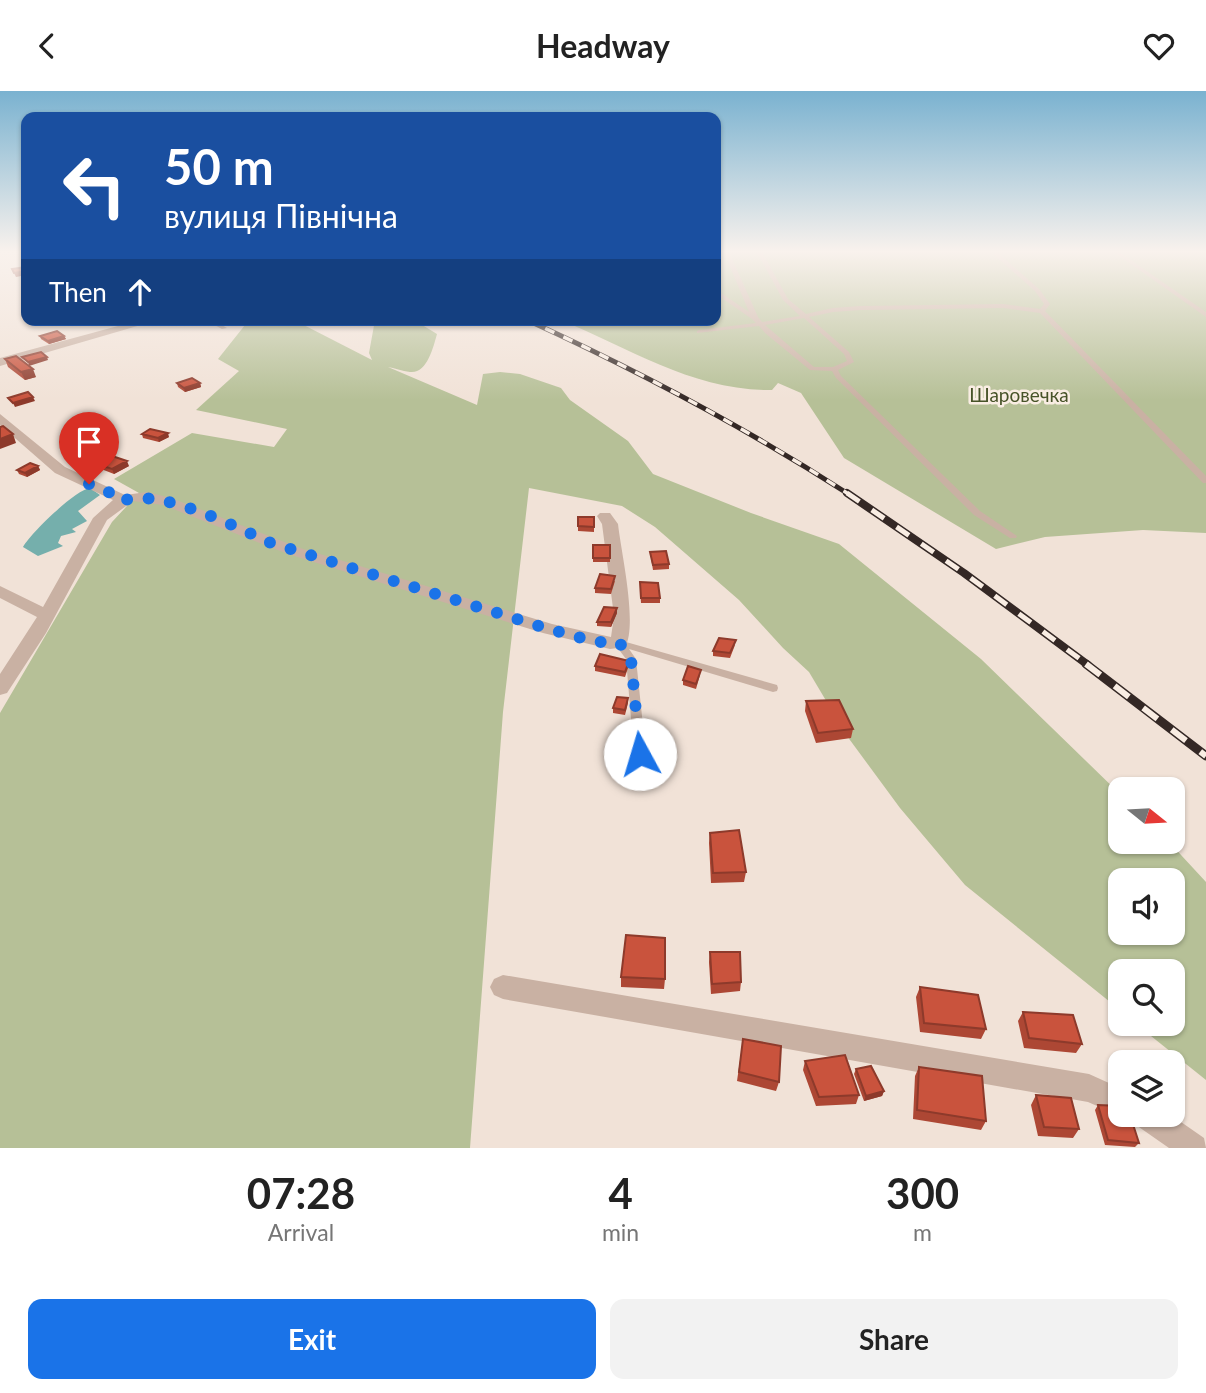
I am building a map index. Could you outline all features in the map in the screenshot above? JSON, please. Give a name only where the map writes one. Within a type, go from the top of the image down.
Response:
[{"type":"street","points":[[0,362],[131,326]]},
{"type":"street","points":[[0,418],[60,470],[118,496],[122,501]]},
{"type":"street","points":[[0,688],[46,615],[92,531],[110,509],[122,501],[141,496],[156,499],[224,521],[281,546],[578,637],[596,642],[619,642],[623,616],[610,524],[606,516]]},
{"type":"street","points":[[0,591],[46,615]]},
{"type":"street","points":[[503,987],[1089,1088],[1108,1096]]},
{"type":"street","points":[[1163,1127],[1194,1148]]},
{"type":"lane","points":[[730,301],[758,321],[794,357],[812,369],[834,369],[850,362],[847,353],[787,301]]},
{"type":"lane","points":[[749,301],[758,321]]},
{"type":"lane","points":[[1042,311],[1047,304],[1045,301]]},
{"type":"lane","points":[[1186,301],[1206,315]]},
{"type":"lane","points":[[699,332],[758,321],[860,308],[1003,306],[1042,311],[1206,481]]},
{"type":"lane","points":[[220,326],[224,328]]},
{"type":"lane","points":[[834,369],[838,377],[977,513],[1013,536]]},
{"type":"lane","points":[[619,642],[774,688]]},
{"type":"lane","points":[[619,642],[631,659],[640,754]]},
{"type":"green space","name":"Шаровечка","points":[[721,301],[1206,301],[1206,533],[1143,530],[1045,537],[996,549],[844,458],[801,393],[778,383],[772,390],[716,384],[638,355],[574,326],[721,326]]},
{"type":"green space","points":[[244,326],[306,326],[372,360],[369,353],[374,326],[424,326],[437,334],[425,365],[416,372],[388,367],[477,405],[483,374],[520,374],[561,388],[570,400],[628,441],[653,474],[839,544],[981,659],[1108,782],[1108,854],[1180,854],[1206,882],[1206,1080],[1185,1063],[1185,1050],[1168,1050],[1151,1036],[1185,1036],[1185,959],[1108,959],[1108,1000],[965,885],[900,808],[847,736],[809,672],[739,600],[655,527],[622,506],[529,488],[503,712],[470,1148],[0,1148],[0,713],[112,522],[139,493],[114,479],[192,433],[274,447],[287,429],[196,410],[239,371],[218,359]]},
{"type":"water","points":[[90,488],[100,495],[78,511],[87,521],[72,529],[76,532],[61,536],[58,543],[63,546],[38,556],[23,547],[54,513],[74,496]]},
{"type":"building","points":[[57,331],[64,336],[48,341],[40,336]]},
{"type":"building","points":[[41,352],[47,357],[28,362],[22,357]]},
{"type":"building","points":[[16,356],[33,369],[21,372],[5,359]]},
{"type":"building","points":[[192,378],[200,383],[184,388],[177,383]]},
{"type":"building","points":[[28,392],[33,397],[13,403],[8,398]]},
{"type":"building","points":[[3,426],[13,434],[0,439],[0,427]]},
{"type":"building","points":[[106,427],[115,432],[105,436],[99,429]]},
{"type":"building","points":[[150,429],[168,433],[158,438],[142,434]]},
{"type":"building","points":[[88,438],[94,444],[72,451],[67,445]]},
{"type":"building","points":[[109,455],[127,461],[112,469],[94,463]]},
{"type":"building","points":[[30,463],[38,466],[25,473],[17,470]]},
{"type":"building","points":[[578,517],[594,517],[594,527],[578,526]]},
{"type":"building","points":[[593,545],[610,545],[610,558],[593,558]]},
{"type":"building","points":[[666,551],[669,564],[653,565],[650,552]]},
{"type":"building","points":[[600,574],[615,576],[611,589],[595,588]]},
{"type":"building","points":[[640,582],[658,583],[660,598],[641,598]]},
{"type":"building","points":[[604,607],[617,608],[611,622],[597,622]]},
{"type":"building","points":[[719,638],[736,640],[730,653],[713,651]]},
{"type":"building","points":[[600,654],[629,661],[625,672],[595,666]]},
{"type":"building","points":[[688,666],[701,670],[696,684],[683,680]]},
{"type":"building","points":[[617,697],[628,698],[625,710],[613,708]]},
{"type":"building","points":[[839,700],[853,729],[818,733],[806,701]]},
{"type":"building","points":[[739,830],[746,872],[713,873],[710,833]]},
{"type":"building","points":[[626,935],[665,938],[665,979],[621,977]]},
{"type":"building","points":[[710,952],[740,952],[741,982],[712,984]]},
{"type":"building","points":[[920,987],[978,995],[986,1029],[924,1023]]},
{"type":"building","points":[[1023,1012],[1073,1015],[1082,1044],[1029,1038]]},
{"type":"building","points":[[743,1039],[781,1046],[779,1082],[739,1072]]},
{"type":"building","points":[[845,1055],[859,1095],[819,1097],[805,1061]]},
{"type":"building","points":[[871,1066],[884,1091],[866,1096],[856,1069]]},
{"type":"building","points":[[919,1067],[982,1076],[986,1121],[917,1110]]},
{"type":"building","points":[[1036,1095],[1071,1098],[1079,1129],[1044,1127]]},
{"type":"building","points":[[1098,1105],[1108,1105],[1108,1127],[1134,1127],[1139,1143],[1108,1140]]},
{"type":"railway","points":[[540,326],[692,401],[849,495]]},
{"type":"railway","points":[[849,495],[964,573],[1088,665]]},
{"type":"railway","points":[[1086,664],[1206,756]]},
{"type":"route","points":[[89,484],[118,496],[122,501],[141,496],[156,499],[224,521],[268,542],[469,602],[549,629],[596,642],[619,642],[631,659],[640,754]]}]
